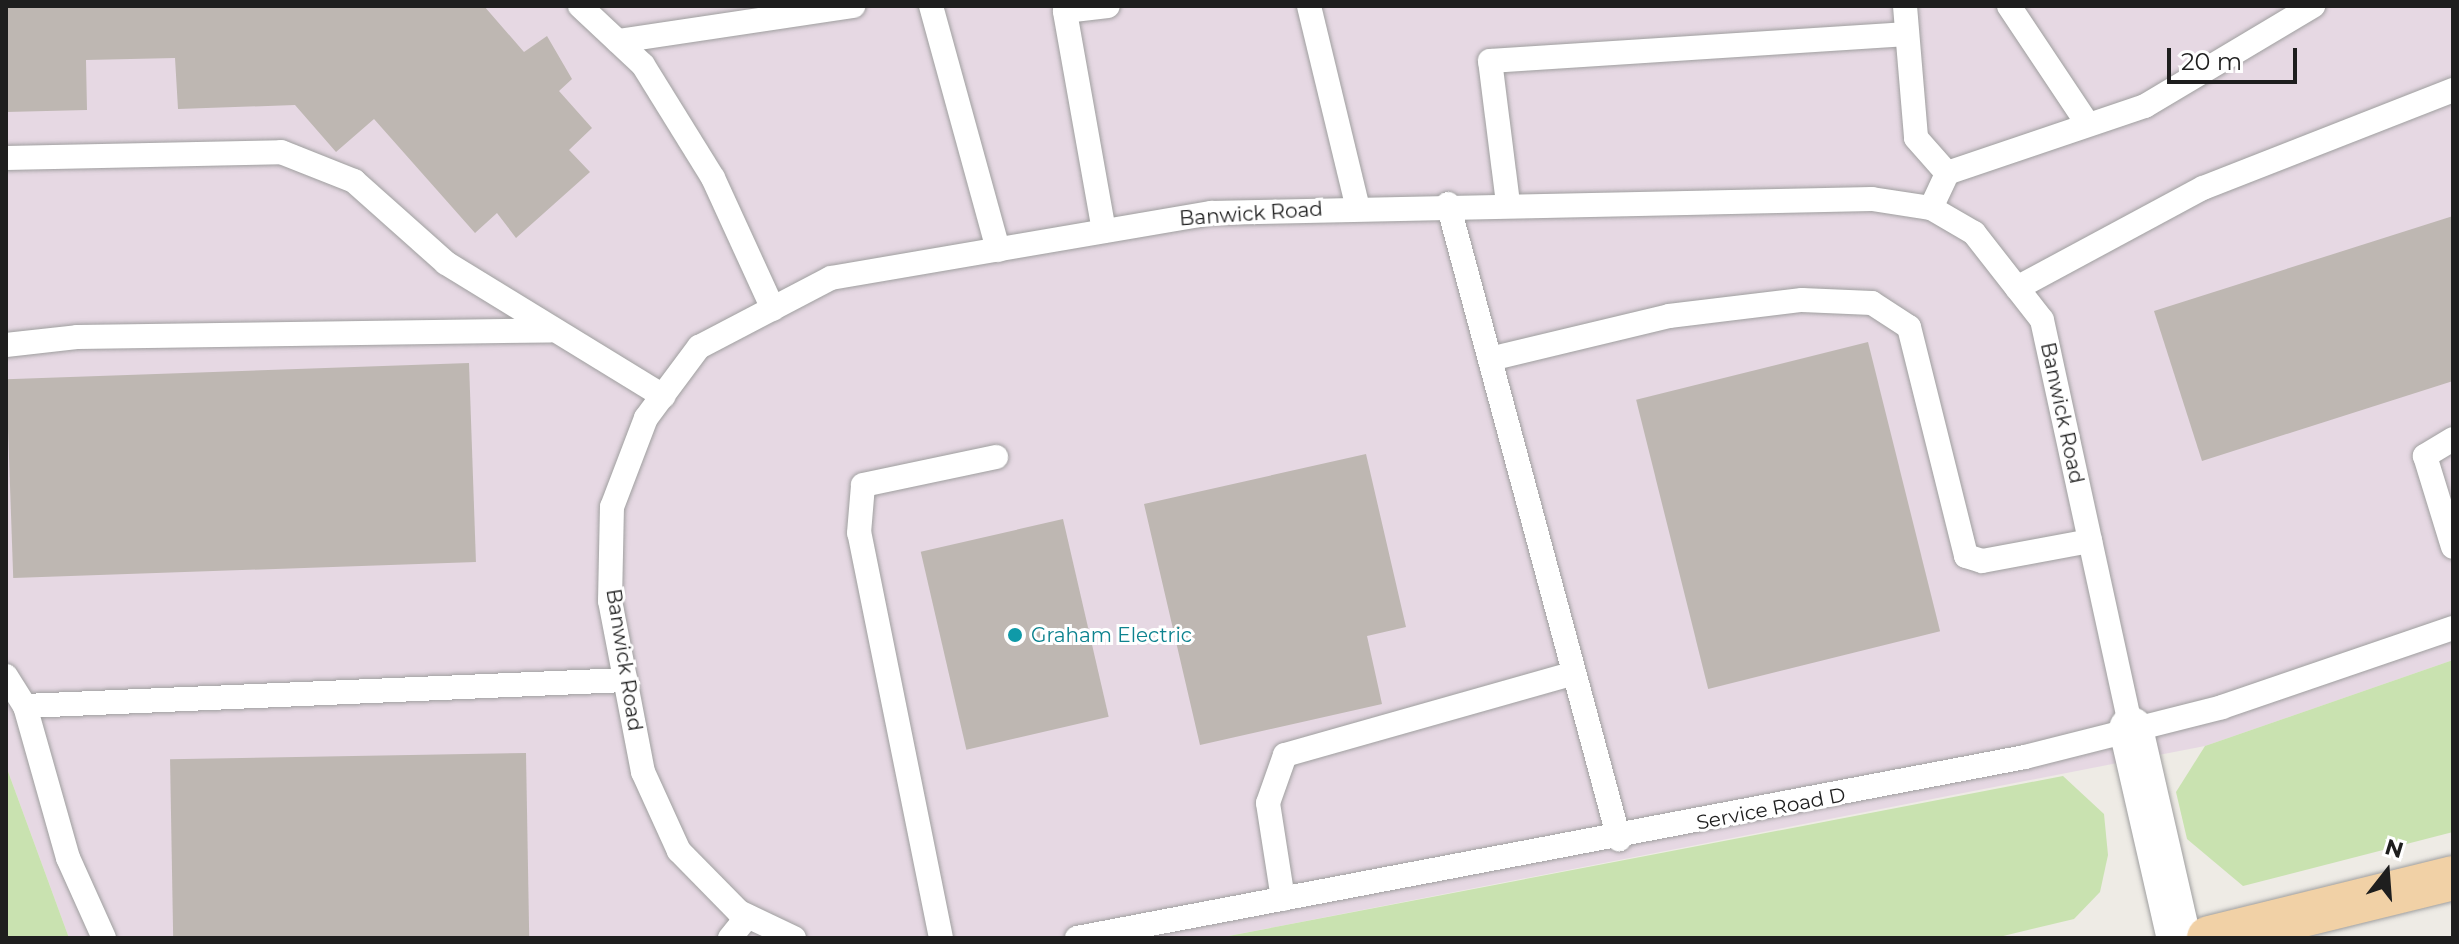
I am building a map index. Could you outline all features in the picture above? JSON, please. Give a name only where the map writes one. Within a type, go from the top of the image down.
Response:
[{"type":"main road","points":[[2209,938],[2453,878]]},
{"type":"street","points":[[2131,729],[2179,938]]},
{"type":"lane","points":[[580,6],[643,65],[713,178],[773,309]]},
{"type":"lane","points":[[618,41],[853,6]]},
{"type":"lane","points":[[931,6],[998,250]]},
{"type":"lane","points":[[1104,231],[1065,11],[1108,6]]},
{"type":"lane","points":[[1309,6],[1358,208]]},
{"type":"lane","points":[[1905,6],[1903,34],[1916,138],[1947,173]]},
{"type":"lane","points":[[2009,6],[2087,123]]},
{"type":"lane","points":[[1931,208],[1947,173],[2087,123],[2145,106],[2313,6]]},
{"type":"lane","points":[[1508,203],[1490,61],[1903,34]]},
{"type":"lane","points":[[2017,288],[2203,188],[2453,90]]},
{"type":"lane","points":[[6,158],[281,152],[354,181],[446,263],[550,330],[663,396]]},
{"type":"lane","name":"Banwick Road","points":[[794,938],[748,916],[679,851],[643,772],[610,601],[612,507],[646,418],[699,347],[831,278],[1211,213],[1448,204],[1872,199],[1931,208],[1974,233],[2042,320],[2131,729]]},
{"type":"lane","points":[[1448,204],[1619,839]]},
{"type":"lane","points":[[1490,359],[1669,316],[1802,300],[1872,303],[1909,327],[1966,556],[1982,561],[2090,541]]},
{"type":"lane","points":[[6,345],[77,337],[550,330]]},
{"type":"lane","points":[[2453,439],[2425,456],[2453,547]]},
{"type":"lane","points":[[941,938],[859,533],[863,485],[996,457]]},
{"type":"lane","name":"Service Road D","points":[[1077,938],[1619,839],[2131,729],[2222,707],[2453,628]]},
{"type":"lane","points":[[1283,899],[1268,803],[1285,755],[1574,673]]},
{"type":"lane","points":[[6,676],[25,706],[68,858],[104,938]]},
{"type":"lane","points":[[25,706],[625,680]]},
{"type":"lane","points":[[730,938],[748,916]]},
{"type":"shaded area","points":[[6,6],[2453,6],[2453,660],[2205,746],[1218,938],[69,938],[6,766]]},
{"type":"green space","points":[[2453,660],[2453,832],[2243,886],[2187,839],[2176,792],[2205,746]]},
{"type":"green space","points":[[6,766],[69,938],[6,938]]},
{"type":"green space","points":[[2063,776],[2104,814],[2108,855],[2100,892],[2074,919],[1995,938],[1218,938]]},
{"type":"building","points":[[6,6],[484,6],[524,52],[547,36],[572,79],[559,91],[592,128],[569,150],[590,172],[516,238],[497,213],[475,233],[374,119],[336,152],[295,105],[178,109],[175,58],[86,60],[87,110],[6,112]]},
{"type":"building","points":[[2453,216],[2453,381],[2202,461],[2154,311]]},
{"type":"building","points":[[1868,342],[1940,631],[1708,689],[1636,400]]},
{"type":"building","points":[[469,363],[476,562],[13,578],[6,379]]},
{"type":"building","points":[[1366,454],[1406,627],[1367,636],[1382,704],[1200,745],[1144,504]]},
{"type":"building","name":"Graham Electric","points":[[1063,519],[1109,717],[966,750],[921,552]]},
{"type":"building","points":[[526,753],[529,938],[173,938],[170,759]]},
{"type":"place","name":"Graham Electric","points":[[1015,635]]}]
